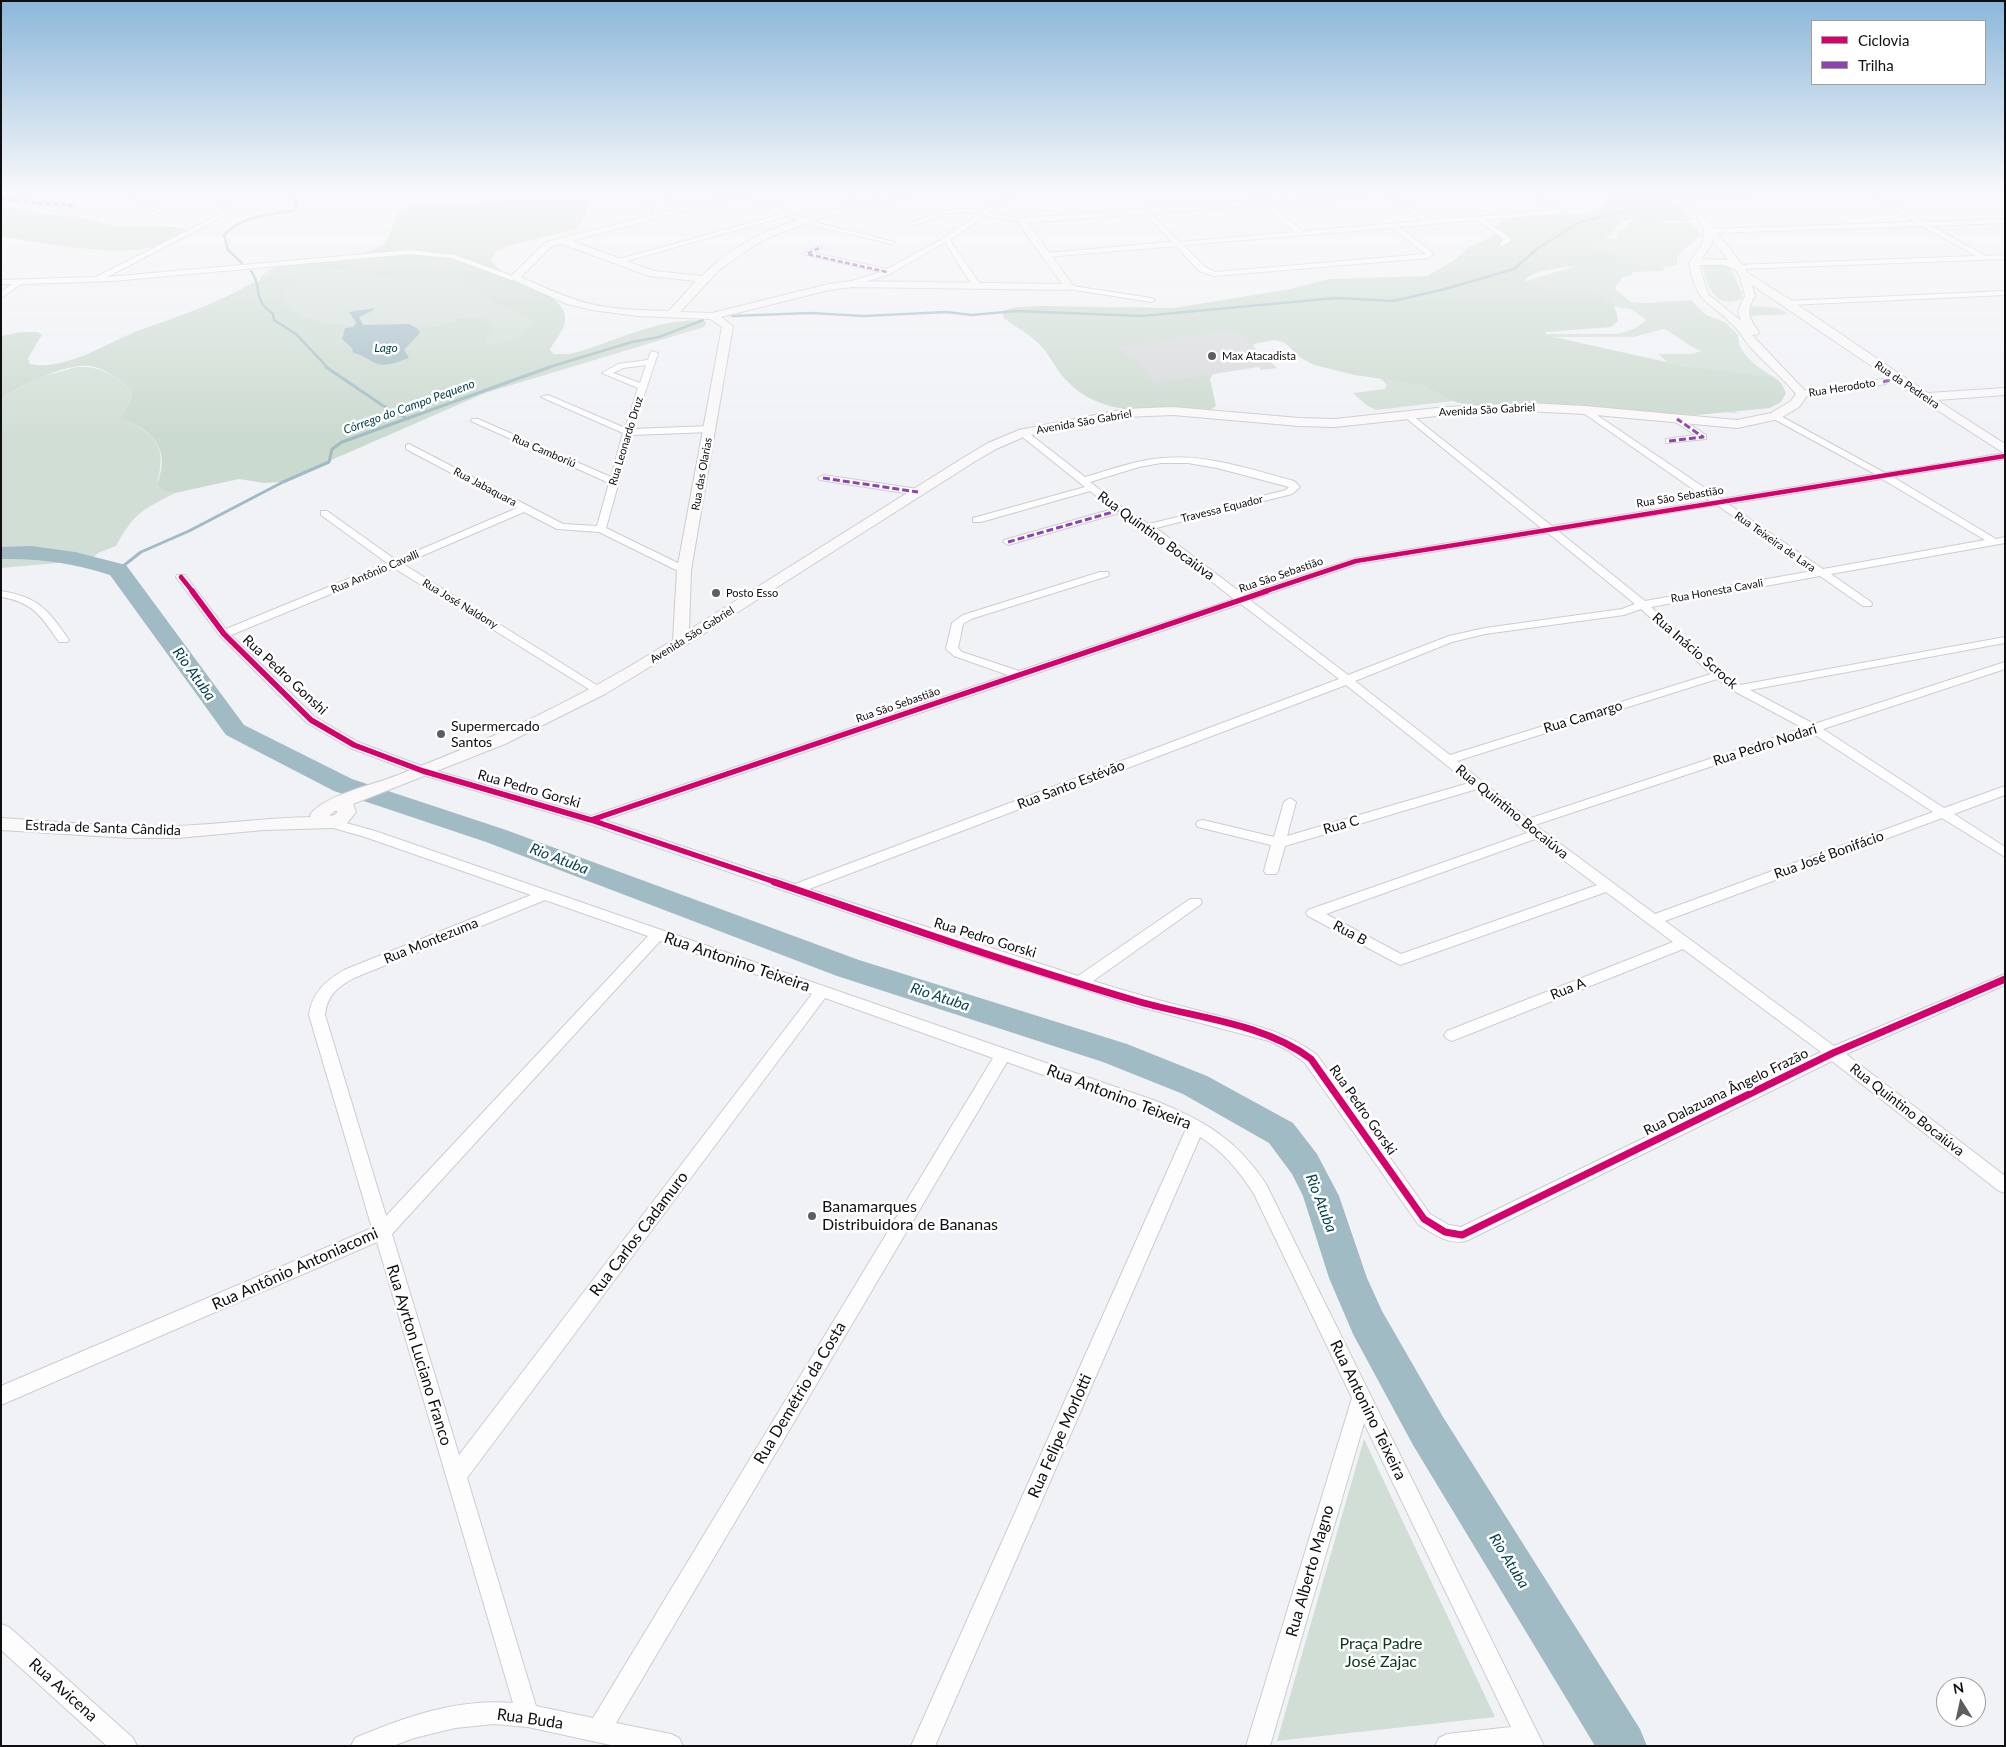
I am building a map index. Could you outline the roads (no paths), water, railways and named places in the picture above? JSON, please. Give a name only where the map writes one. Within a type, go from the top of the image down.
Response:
[{"type":"main road","points":[[516,276],[514,278],[572,302],[592,307],[630,312],[712,316],[829,287],[852,284],[1069,287]]},
{"type":"main road","points":[[668,276],[705,279]]},
{"type":"main road","points":[[672,314],[709,276]]},
{"type":"main road","points":[[1061,276],[1069,287]]},
{"type":"main road","points":[[1697,276],[1704,297],[1737,323],[1756,347],[1787,376],[1802,394]]},
{"type":"main road","points":[[1743,276],[1750,296],[1742,308],[1742,313],[1766,356]]},
{"type":"main road","name":"Rua da Pedreira","points":[[1749,276],[1809,319],[2005,450]]},
{"type":"main road","points":[[1704,297],[1729,302],[1747,301]]},
{"type":"main road","name":"Rua da Pedreira","points":[[1747,301],[1764,302],[1786,307],[1809,319]]},
{"type":"main road","points":[[1764,302],[1788,303]]},
{"type":"main road","name":"Rua das Olarias","points":[[681,642],[684,570],[728,326],[712,316]]},
{"type":"main road","points":[[1924,396],[2005,391]]},
{"type":"main road","name":"Avenida São Gabriel","points":[[334,813],[364,794],[499,740],[599,691],[681,642],[992,446],[1022,433],[1106,416],[1151,411],[1326,422],[1409,416],[1446,411],[1526,407],[1585,410],[1737,424],[1758,421],[1788,410],[1802,394]]},
{"type":"main road","name":"Estrada de Santa Cândida","points":[[1,824],[152,832],[208,830],[264,824],[334,813]]},
{"type":"street","points":[[96,280],[105,276]]},
{"type":"street","points":[[1,282],[96,280],[146,276]]},
{"type":"street","points":[[507,276],[514,278]]},
{"type":"street","points":[[852,284],[877,276]]},
{"type":"street","points":[[970,276],[977,286]]},
{"type":"street","points":[[1,296],[19,282]]},
{"type":"street","points":[[1069,287],[1151,300]]},
{"type":"street","points":[[1788,303],[2005,293]]},
{"type":"street","name":"Rua Leonardo Druz","points":[[601,529],[628,432],[643,387],[652,357],[606,372],[643,387]]},
{"type":"street","name":"Rua Herodoto","points":[[1802,394],[1883,382]]},
{"type":"street","points":[[545,397],[628,432],[710,429]]},
{"type":"street","name":"Rua Teixeira de Lara","points":[[1585,410],[1866,604]]},
{"type":"street","name":"Rua Inácio Scrock","points":[[1409,416],[1643,605],[1719,675],[1738,689],[1814,729],[2005,853]]},
{"type":"street","points":[[1775,416],[2000,541]]},
{"type":"street","points":[[1669,442],[1702,437],[1677,419]]},
{"type":"street","name":"Rua Camboriú","points":[[475,421],[614,481]]},
{"type":"street","name":"Rua Quintino Bocaiúva","points":[[1022,433],[1091,488],[1148,528],[1347,680],[1479,784],[1537,834],[1833,1053],[2005,1186]]},
{"type":"street","name":"Rua Jabaquara","points":[[409,447],[561,526],[601,529]]},
{"type":"street","name":"Rua São Sebastião","points":[[591,820],[1356,561],[1717,501],[2005,456]]},
{"type":"street","name":"Travessa Equador","points":[[1082,481],[1142,464],[1172,460],[1202,462],[1291,483],[1295,487],[1290,492],[1148,528]]},
{"type":"street","points":[[823,478],[918,492]]},
{"type":"street","points":[[977,520],[1091,488]]},
{"type":"street","name":"Rua Antônio Cavalli","points":[[224,634],[524,508]]},
{"type":"street","points":[[1008,542],[1120,510]]},
{"type":"street","name":"Rua José Naldony","points":[[324,512],[394,564],[599,691]]},
{"type":"street","points":[[601,529],[684,570]]},
{"type":"street","name":"Rua Honesta Cavali","points":[[1347,680],[1449,639],[1485,631],[1624,612],[1643,605],[2000,541]]},
{"type":"street","points":[[1019,675],[958,654],[952,649],[958,623],[967,617],[1104,574]]},
{"type":"street","name":"Rua Pedro Gonshi","points":[[181,577],[224,634],[311,720],[354,745],[423,771]]},
{"type":"street","points":[[1,594],[21,597],[37,605],[43,610],[64,640]]},
{"type":"street","points":[[1738,689],[2005,640]]},
{"type":"street","name":"Rua Pedro Nodari","points":[[1526,824],[2005,665]]},
{"type":"street","name":"Rua Camargo","points":[[1447,760],[1719,675]]},
{"type":"street","name":"Rua Santo Estévão","points":[[795,889],[1347,680]]},
{"type":"street","name":"Rua Pedro Gorski","points":[[423,771],[591,820],[1141,1002],[1273,1036],[1295,1047],[1312,1059],[1424,1220],[1444,1232],[1462,1235]]},
{"type":"street","name":"Rua C","points":[[1279,843],[1479,784]]},
{"type":"street","name":"Rua José Bonifácio","points":[[1653,920],[2005,790]]},
{"type":"street","points":[[1270,871],[1290,802]]},
{"type":"street","name":"Rua Antonino Teixeira","points":[[334,813],[370,834],[1150,1106],[1196,1126],[1219,1140],[1235,1153],[1249,1170],[1530,1741]]},
{"type":"street","name":"Rua Antonino Teixeira","points":[[334,813],[370,834]]},
{"type":"street","points":[[1203,824],[1279,843]]},
{"type":"street","name":"Rua B","points":[[1537,834],[1313,913],[1400,960],[1609,886]]},
{"type":"street","name":"Rua Montezuma","points":[[322,994],[333,984],[350,974],[544,895]]},
{"type":"street","points":[[1081,982],[1195,902]]},
{"type":"street","name":"Rua Antônio Antoniacomi","points":[[1,1396],[382,1232],[658,934]]},
{"type":"street","name":"Rua A","points":[[1452,1035],[1685,943]]},
{"type":"street","name":"Rua Dalazuana Ângelo Frazão","points":[[1462,1235],[1833,1053],[2005,978]]},
{"type":"street","name":"Rua Carlos Cadamuro","points":[[456,1476],[822,991]]},
{"type":"street","name":"Rua Ayrton Luciano Franco","points":[[322,994],[317,1005],[317,1015],[528,1716]]},
{"type":"street","name":"Rua Demétrio da Costa","points":[[598,1731],[1003,1055]]},
{"type":"street","name":"Rua Felipe Morlotti","points":[[923,1746],[1196,1126]]},
{"type":"street","name":"Rua Alberto Magno","points":[[1258,1746],[1362,1397]]},
{"type":"street","name":"Rua Avicena","points":[[1,1635],[125,1746]]},
{"type":"street","name":"Rua Buda","points":[[363,1746],[414,1726],[455,1717],[494,1713],[528,1716],[661,1745]]},
{"type":"street","points":[[1447,1746],[1530,1741]]},
{"type":"water","name":"Lago","points":[[375,308],[359,317],[363,325],[409,324],[418,329],[420,333],[404,350],[409,358],[392,364],[383,365],[375,363],[353,353],[352,348],[342,339],[345,328],[353,327],[356,323],[349,312]]},
{"type":"waterway","points":[[254,276],[259,298],[273,314],[274,320],[296,334],[328,368]]},
{"type":"waterway","name":"Córrego do Campo Pequeno","points":[[732,316],[810,313],[864,316],[946,312],[972,315],[1016,311],[1142,316],[1336,298],[1393,301],[1491,276]]},
{"type":"waterway","name":"Córrego do Campo Pequeno","points":[[546,368],[632,342],[659,337],[703,320]]},
{"type":"waterway","points":[[326,367],[382,405],[407,419]]},
{"type":"waterway","name":"Córrego do Campo Pequeno","points":[[407,419],[550,367]]},
{"type":"waterway","name":"Córrego do Campo Pequeno","points":[[118,570],[141,552],[189,531],[283,482],[329,462],[332,449],[342,442],[407,419]]},
{"type":"waterway","name":"Rio Atuba","points":[[1,553],[16,552],[60,556],[89,561],[118,570],[235,730],[343,785],[496,836],[848,968],[1115,1053],[1195,1085],[1281,1133],[1305,1164],[1321,1196],[1348,1278],[1367,1322],[1428,1431],[1623,1746]]},
{"type":"place","name":"Max Atacadista","points":[[1212,356]]},
{"type":"place","name":"Posto Esso","points":[[716,593]]},
{"type":"place","name":"Supermercado Santos","points":[[441,734]]},
{"type":"place","name":"Banamarques Distribuidora de Bananas","points":[[812,1216]]},
{"type":"park label","name":"Praça Padre José Zajac","points":[[1381,1653]]}]
